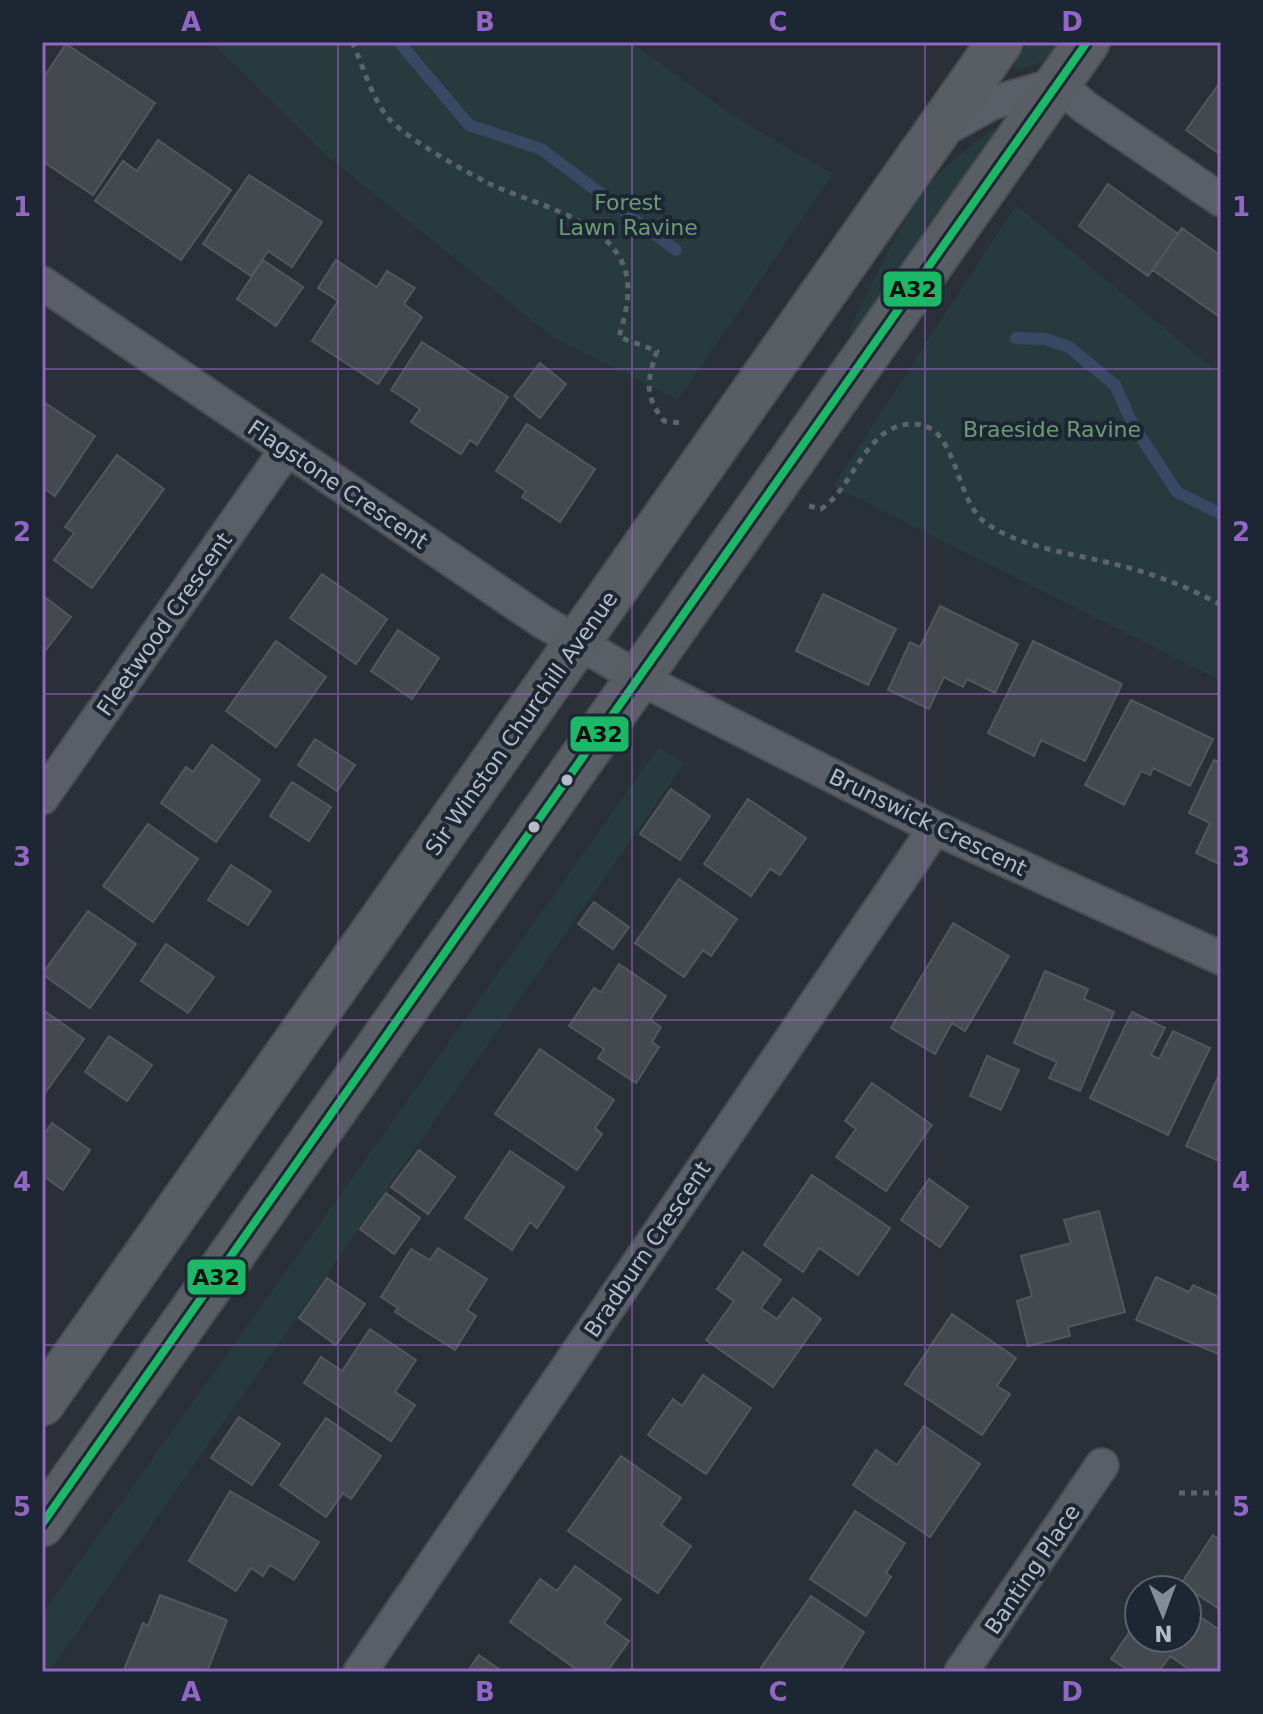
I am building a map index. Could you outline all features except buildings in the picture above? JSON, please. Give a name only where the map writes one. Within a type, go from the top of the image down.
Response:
[{"type":"main road","name":"Sir Winston Churchill Avenue","points":[[42,1403],[1000,42]]},
{"type":"main road","points":[[42,1524],[1087,42]]},
{"type":"street","points":[[935,135],[992,103],[1058,84],[1085,107],[1221,200]]},
{"type":"street","name":"Flagstone Crescent","points":[[42,283],[543,622],[639,678]]},
{"type":"street","name":"Fleetwood Crescent","points":[[42,798],[286,450]]},
{"type":"street","name":"Brunswick Crescent","points":[[639,678],[935,828],[1221,958]]},
{"type":"street","name":"Bradburn Crescent","points":[[360,1672],[935,828]]},
{"type":"street","name":"Banting Place","points":[[961,1672],[1102,1465]]},
{"type":"path","points":[[352,42],[382,111],[395,125],[485,182],[581,224],[609,243],[622,261],[627,280],[628,299],[619,337],[657,351],[647,380],[647,393],[655,409],[664,421],[690,423],[719,441]]},
{"type":"path","points":[[776,483],[806,505],[821,509],[834,501],[868,449],[896,426],[922,423],[936,431],[945,445],[966,499],[985,523],[1055,552],[1151,574],[1221,605]]},
{"type":"path","points":[[1179,1493],[1221,1493]]},
{"type":"green space","name":"Forest Lawn Ravine","points":[[211,42],[631,42],[735,117],[833,174],[678,400],[554,338],[328,157]]},
{"type":"green space","points":[[1029,42],[1061,42],[1048,60],[1018,70],[1013,65]]},
{"type":"green space","points":[[995,127],[1000,130],[855,335],[848,331],[896,237],[930,184]]},
{"type":"green space","name":"Braeside Ravine","points":[[1016,205],[1221,375],[1221,681],[833,486]]},
{"type":"green space","points":[[659,747],[684,764],[49,1672],[42,1672],[42,1614]]},
{"type":"waterway","points":[[399,42],[469,125],[541,149],[676,250]]},
{"type":"waterway","points":[[1016,338],[1045,339],[1069,347],[1115,385],[1133,425],[1177,492],[1221,514]]},
{"type":"transit line","name":"A32","points":[[42,1524],[1087,42]]}]
